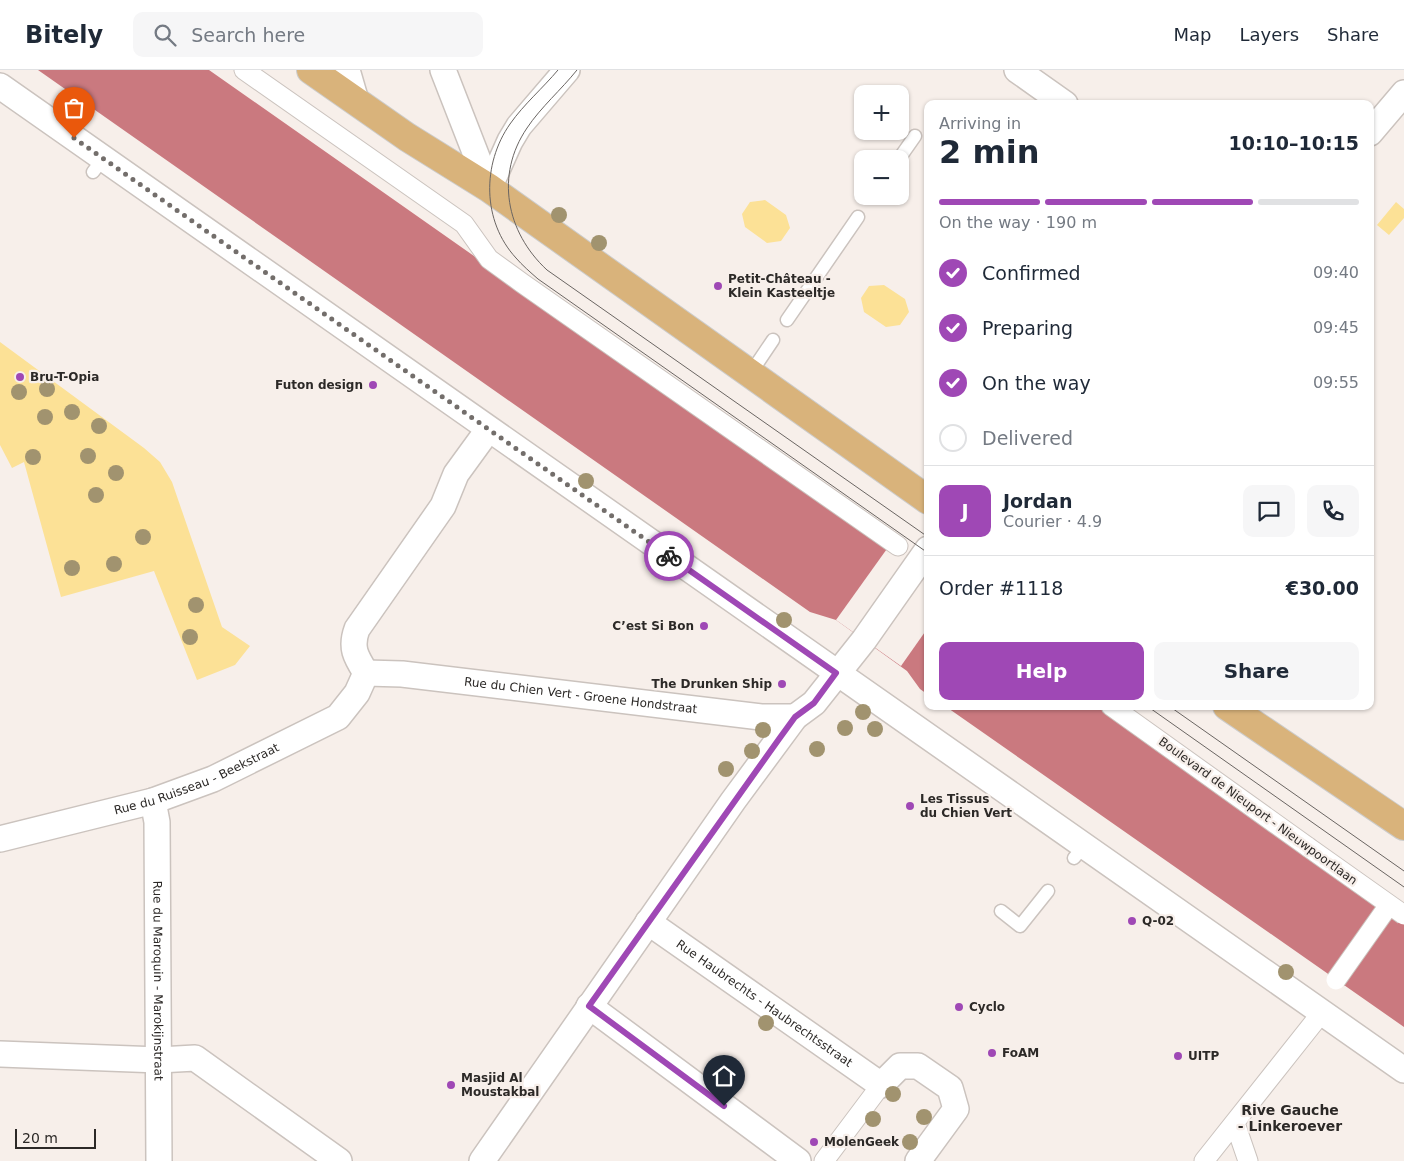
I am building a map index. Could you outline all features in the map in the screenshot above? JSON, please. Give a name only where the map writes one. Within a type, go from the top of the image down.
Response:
[{"type":"main road","points":[[311,70],[408,137],[489,188],[924,497]]},
{"type":"main road","points":[[1234,710],[1404,826]]},
{"type":"street","points":[[244,70],[464,224],[489,259],[898,546]]},
{"type":"street","points":[[347,70],[356,101]]},
{"type":"street","points":[[443,70],[489,188]]},
{"type":"street","points":[[489,188],[518,126],[568,70]]},
{"type":"street","points":[[1017,70],[1059,100]]},
{"type":"street","points":[[0,86],[98,166],[488,430],[836,673],[1079,852],[1404,1070]]},
{"type":"street","points":[[1374,127],[1404,93]]},
{"type":"street","points":[[366,673],[353,651],[352,640],[357,629],[443,506],[456,474],[488,430]]},
{"type":"street","points":[[482,1161],[648,922],[795,717],[814,703],[864,640],[922,557]]},
{"type":"street","name":"Rue du Chien Vert - Groene Hondstraat","points":[[366,673],[402,674],[761,718],[795,717]]},
{"type":"street","name":"Rue du Ruisseau - Beekstraat","points":[[2,832],[153,801],[213,779],[338,717],[357,693],[366,673]]},
{"type":"street","name":"Boulevard de Nieuport - Nieuwpoortlaan","points":[[1117,710],[1396,910]]},
{"type":"street","name":"Rue du Maroquin - Marokijnstraat","points":[[153,801],[157,822],[160,1161]]},
{"type":"street","points":[[1336,980],[1396,910]]},
{"type":"street","name":"Rue Haubrechts - Haubrechtsstraat","points":[[648,922],[881,1085]]},
{"type":"street","points":[[589,1006],[798,1161]]},
{"type":"street","points":[[1204,1161],[1315,1021]]},
{"type":"street","points":[[0,1054],[159,1060],[195,1058],[338,1161]]},
{"type":"street","points":[[824,1161],[881,1085],[900,1066],[918,1066],[950,1088],[956,1109],[918,1161]]},
{"type":"street","points":[[1235,1122],[1247,1161]]},
{"type":"lane","points":[[906,150],[916,136]]},
{"type":"lane","points":[[787,320],[858,217]]},
{"type":"lane","points":[[750,374],[773,340]]},
{"type":"lane","points":[[1001,911],[1020,926],[1048,891]]},
{"type":"shaded area","points":[[38,70],[209,70],[924,572],[924,692],[907,671],[836,620],[810,612]]},
{"type":"shaded area","points":[[765,200],[786,215],[790,228],[781,241],[767,243],[745,227],[742,214],[750,202]]},
{"type":"shaded area","points":[[1396,202],[1404,209],[1404,218],[1389,235],[1377,225]]},
{"type":"shaded area","points":[[884,285],[905,299],[909,312],[900,325],[886,327],[864,312],[861,298],[869,286]]},
{"type":"shaded area","points":[[0,342],[144,448],[160,462],[172,482],[222,627],[250,646],[235,665],[197,680],[154,571],[61,597],[24,462],[12,468],[0,445]]},
{"type":"shaded area","points":[[951,710],[1123,710],[1404,907],[1404,1027]]},
{"type":"pier","points":[[889,546],[924,572],[924,633],[901,666],[836,620]]},
{"type":"tram line","points":[[558,70],[510,124],[494,157],[490,192],[492,210],[497,227],[505,243],[516,258],[538,279],[924,550]]},
{"type":"tram line","points":[[577,70],[527,128],[517,146],[511,165],[508,184],[514,221],[533,255],[547,270],[924,534]]},
{"type":"tram line","points":[[1153,710],[1404,887]]},
{"type":"tram line","points":[[1175,710],[1404,871]]},
{"type":"way so far","points":[[74,138],[669,556]]},
{"type":"place","name":"Petit-Château - Klein Kasteeltje","points":[[718,286]]},
{"type":"place","name":"Bru-T-Opia","points":[[20,377]]},
{"type":"place","name":"Futon design","points":[[373,385]]},
{"type":"place","name":"C’est Si Bon","points":[[704,626]]},
{"type":"place","name":"The Drunken Ship","points":[[782,684]]},
{"type":"place","name":"Les Tissus du Chien Vert","points":[[910,806]]},
{"type":"place","name":"Q-02","points":[[1132,921]]},
{"type":"place","name":"Cyclo","points":[[959,1007]]},
{"type":"place","name":"FoAM","points":[[992,1053]]},
{"type":"place","name":"UITP","points":[[1178,1056]]},
{"type":"place","name":"Masjid Al Moustakbal","points":[[451,1085]]},
{"type":"place","name":"MolenGeek","points":[[814,1142]]},
{"type":"district","name":"Rive Gauche - Linkeroever","points":[[1290,1118]]},
{"type":"route","points":[[669,556],[836,673],[819,698],[795,717],[733,801],[589,1006],[724,1106]]}]
